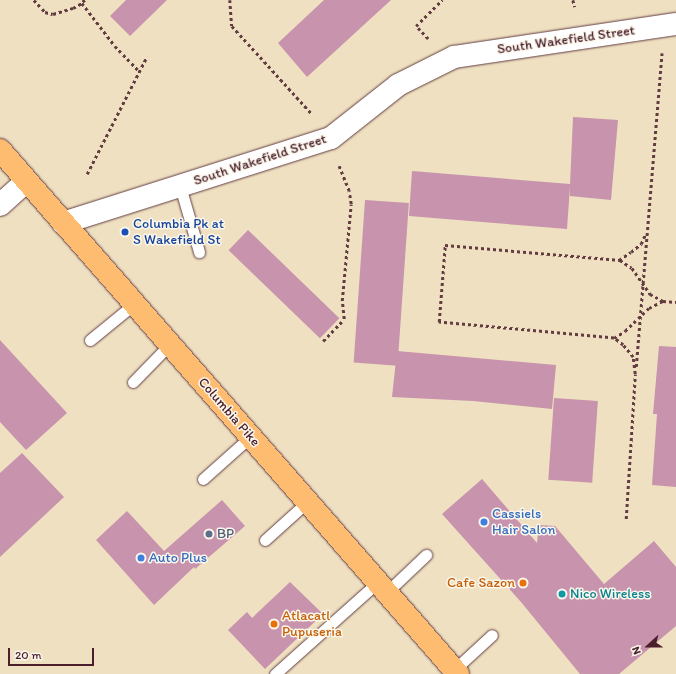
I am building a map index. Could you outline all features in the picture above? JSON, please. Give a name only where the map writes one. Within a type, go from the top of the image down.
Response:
[{"type":"main road","name":"Columbia Pike","points":[[0,150],[169,345],[457,672]]},
{"type":"street","name":"South Wakefield Street","points":[[63,223],[331,138],[398,85],[454,56],[676,24]]},
{"type":"street","points":[[0,205],[27,182]]},
{"type":"lane","points":[[180,186],[199,252]]},
{"type":"lane","points":[[90,340],[134,304]]},
{"type":"lane","points":[[133,382],[169,345]]},
{"type":"lane","points":[[202,479],[250,437]]},
{"type":"lane","points":[[264,540],[307,502]]},
{"type":"lane","points":[[275,674],[382,587],[426,555]]},
{"type":"lane","points":[[457,672],[492,635]]},
{"type":"path","points":[[34,0],[45,12],[53,14],[73,8],[85,0]]},
{"type":"path","points":[[230,0],[232,26],[312,114]]},
{"type":"path","points":[[428,39],[416,26],[442,0]]},
{"type":"path","points":[[573,0],[575,7]]},
{"type":"path","points":[[82,3],[115,46],[139,71]]},
{"type":"path","points":[[626,519],[639,318],[662,52]]},
{"type":"path","points":[[88,174],[147,56]]},
{"type":"path","points":[[324,341],[344,319],[342,302],[351,204],[349,191],[339,166]]},
{"type":"path","points":[[618,260],[641,244],[646,234]]},
{"type":"path","points":[[635,374],[633,358],[623,345],[614,338],[439,322],[445,245],[618,260],[632,268],[650,294],[663,301],[676,302]]},
{"type":"path","points":[[614,338],[625,331],[649,308],[663,301]]},
{"type":"building","points":[[126,0],[167,0],[130,36],[110,16]]},
{"type":"building","points":[[324,0],[391,0],[307,77],[278,43]]},
{"type":"building","points":[[573,117],[618,120],[611,200],[570,196],[570,187],[567,229],[409,216],[412,171],[570,184]]},
{"type":"building","points":[[365,200],[409,203],[398,366],[354,363]]},
{"type":"building","points":[[248,230],[339,318],[320,338],[229,250]]},
{"type":"building","points":[[0,340],[67,413],[26,450],[0,422]]},
{"type":"building","points":[[659,346],[676,347],[676,487],[652,485],[657,414],[653,414]]},
{"type":"building","points":[[397,351],[556,365],[552,409],[473,401],[392,397]]},
{"type":"building","points":[[554,398],[598,401],[592,483],[548,480]]},
{"type":"building","points":[[22,453],[64,497],[0,557],[0,473]]},
{"type":"building","points":[[482,479],[537,543],[539,525],[555,526],[604,584],[654,541],[676,567],[676,626],[619,674],[580,674],[521,602],[442,514]]},
{"type":"building","points":[[222,500],[245,526],[195,569],[194,567],[154,605],[96,540],[127,511],[164,551]]},
{"type":"building","name":"Atlacatl Pupuseria","points":[[290,582],[323,614],[265,669],[228,630],[247,612],[252,618]]},
{"type":"place","name":"Columbia Pk at S Wakefield St","points":[[125,232]]},
{"type":"place","name":"Cassiels Hair Salon","points":[[484,522]]},
{"type":"place","name":"BP","points":[[209,534]]},
{"type":"place","name":"Auto Plus","points":[[141,558]]},
{"type":"place","name":"Cafe Sazon","points":[[523,583]]},
{"type":"place","name":"Nico Wireless","points":[[562,594]]},
{"type":"place","name":"Atlacatl Pupuseria","points":[[274,624]]}]
